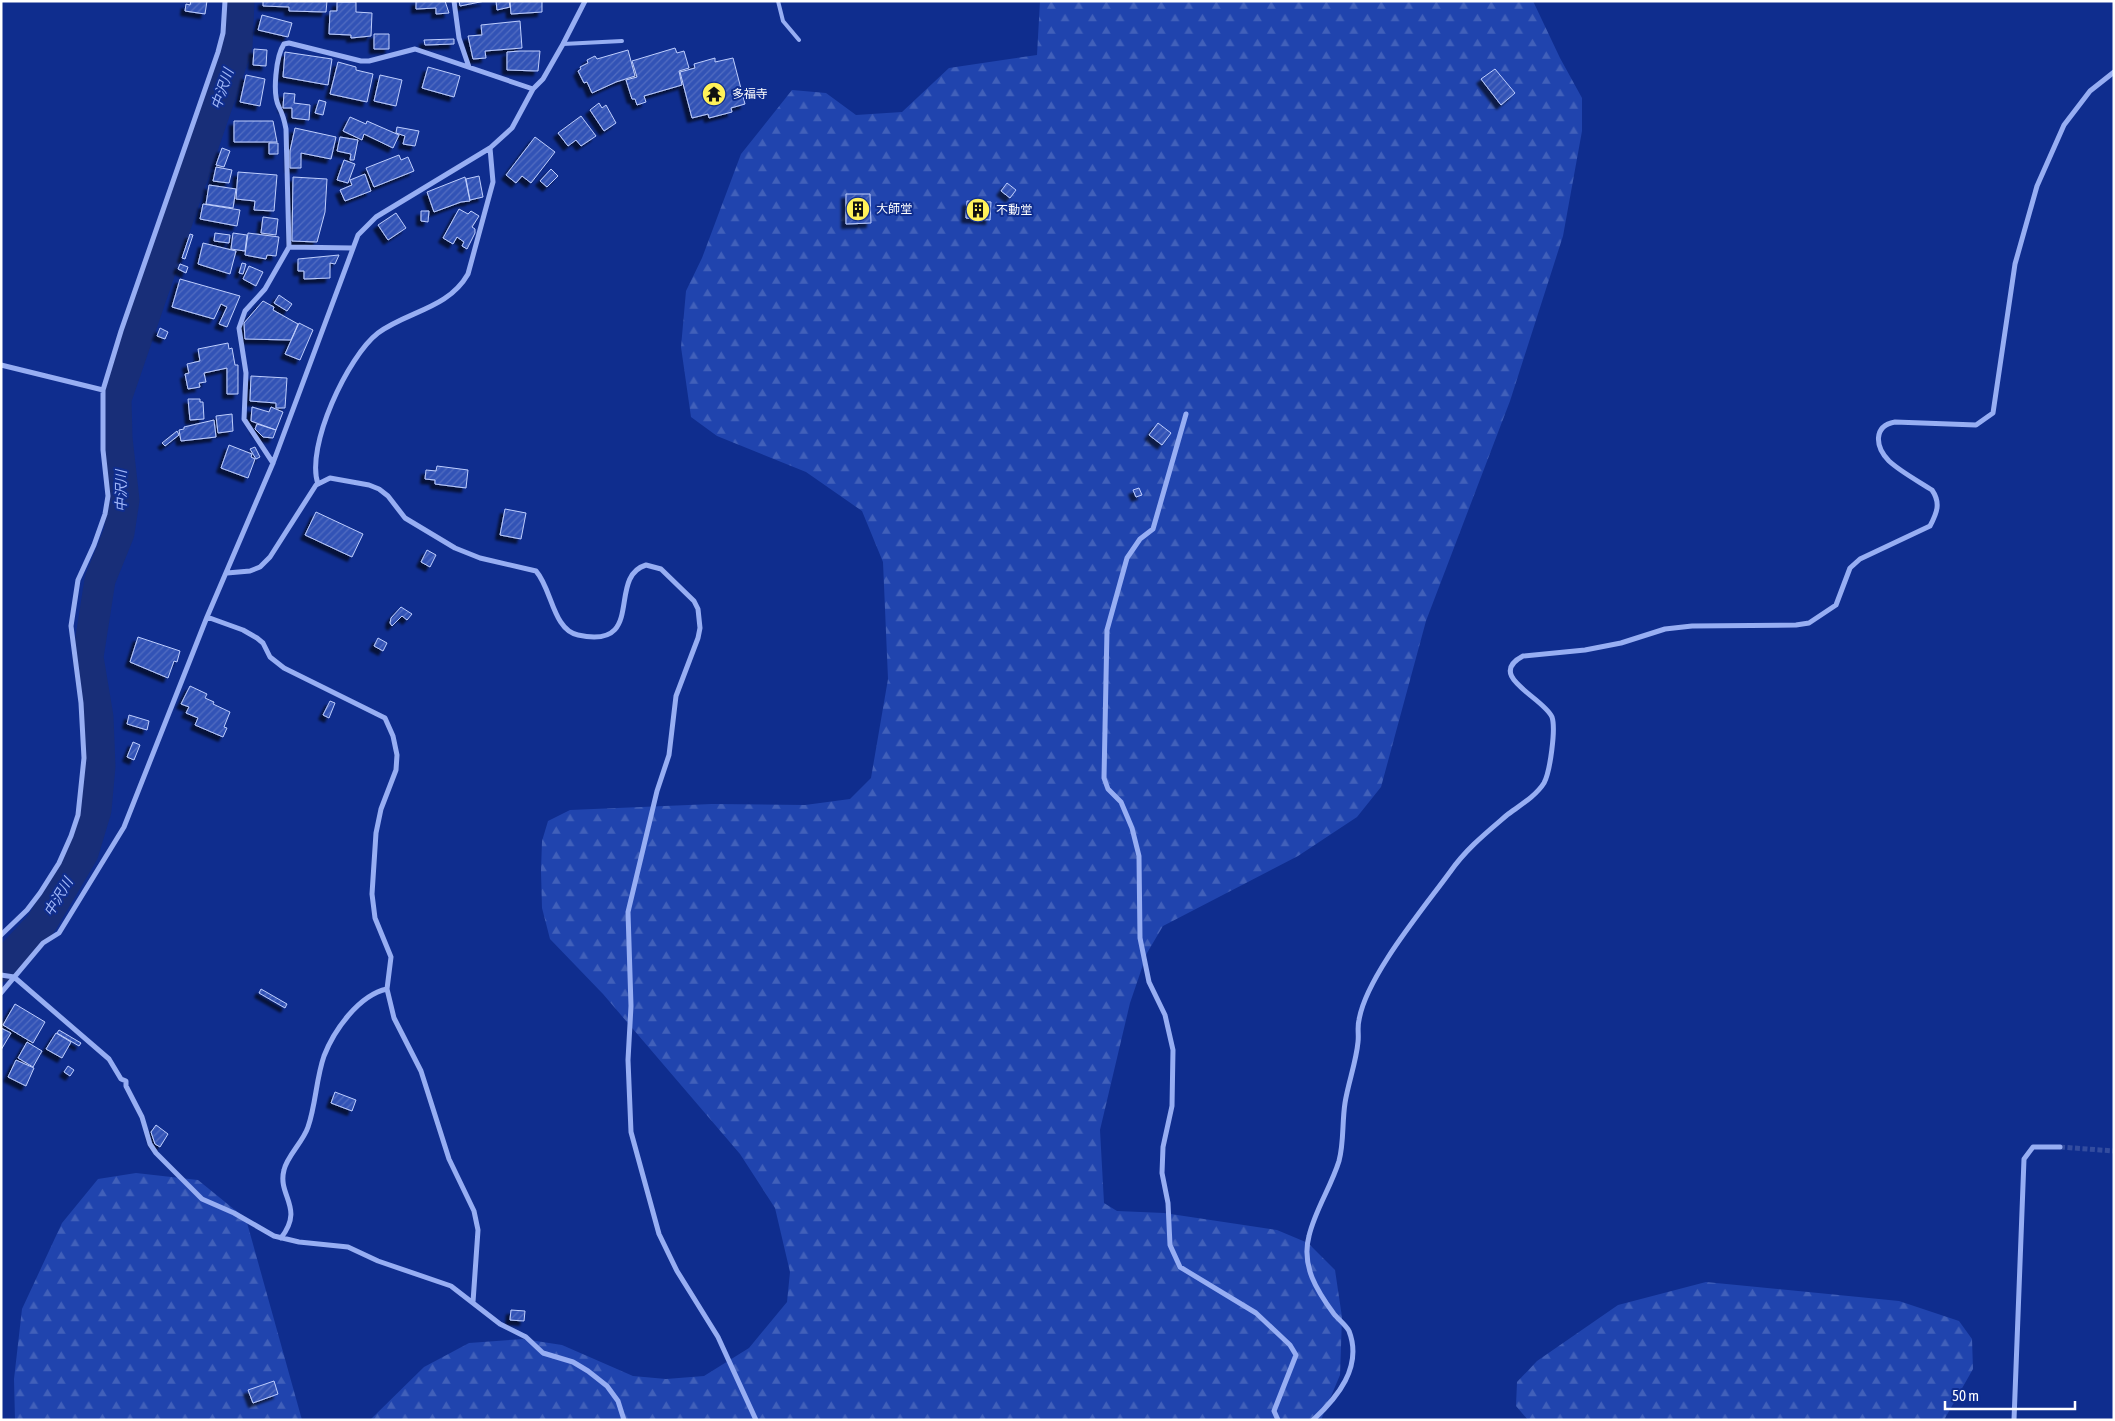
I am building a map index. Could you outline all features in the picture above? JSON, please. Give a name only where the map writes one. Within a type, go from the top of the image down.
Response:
[{"type":"street","points":[[1,935],[27,910],[40,893],[59,863],[78,814],[84,758],[81,702],[71,626],[78,580],[94,545],[108,496],[103,450],[103,390],[121,331],[218,52],[224,26],[225,1]]},
{"type":"street","points":[[454,1],[459,38],[469,67]]},
{"type":"street","points":[[1,993],[43,943],[59,933],[116,843],[273,463],[358,235],[376,217],[490,148],[512,128],[533,89],[543,79],[585,1]]},
{"type":"street","points":[[273,463],[244,419],[247,384],[239,328],[245,311],[265,289],[289,247],[286,129],[283,112],[278,106],[276,71],[284,44],[289,43],[361,61],[415,49],[533,89]]},
{"type":"street","points":[[1312,1420],[1334,1400],[1351,1368],[1352,1350],[1348,1330],[1326,1303],[1310,1274],[1308,1238],[1339,1160],[1345,1102],[1358,1043],[1359,1020],[1362,1010],[1378,972],[1452,869],[1481,836],[1537,791],[1547,777],[1553,735],[1552,718],[1547,710],[1514,681],[1510,674],[1510,667],[1515,660],[1523,656],[1585,650],[1621,643],[1665,629],[1692,626],[1796,625],[1809,622],[1836,605],[1850,568],[1860,559],[1930,526],[1938,506],[1937,497],[1932,490],[1888,460],[1879,445],[1877,437],[1879,429],[1886,424],[1895,422],[1976,425],[1993,413],[2015,264],[2037,186],[2064,125],[2090,91],[2114,72]]},
{"type":"street","points":[[318,484],[316,471],[328,410],[361,351],[376,335],[391,324],[445,300],[463,283],[468,274],[493,182],[490,148]]},
{"type":"street","points":[[289,247],[352,248]]},
{"type":"street","points":[[1,365],[103,390]]},
{"type":"street","points":[[1186,414],[1153,529],[1140,539],[1127,558],[1108,630],[1104,778],[1108,789],[1121,802],[1132,828],[1140,856],[1140,938],[1149,982],[1165,1016],[1173,1050],[1172,1106],[1163,1146],[1162,1173],[1168,1203],[1170,1245],[1180,1267],[1256,1312],[1290,1345],[1296,1355],[1274,1411],[1278,1420]]},
{"type":"street","points":[[227,573],[250,571],[260,567],[270,557],[318,484],[330,478],[369,484],[388,496],[405,518],[455,548],[480,558],[536,571],[548,589],[562,627],[569,632],[578,635],[603,636],[615,630],[623,615],[628,580],[633,572],[646,565],[661,569],[694,601],[698,609],[698,638],[676,696],[669,755],[657,790],[642,861],[629,905],[631,1006],[628,1060],[630,1124],[635,1152],[659,1234],[677,1271],[718,1337],[756,1420]]},
{"type":"street","points":[[208,617],[244,630],[257,638],[263,643],[270,657],[284,668],[385,718],[393,736],[396,762],[376,833],[372,894],[375,918],[391,957],[387,990],[394,1018],[421,1071],[449,1159],[474,1211],[478,1230],[473,1302]]},
{"type":"street","points":[[3,975],[14,977],[108,1059],[121,1079],[126,1081],[126,1086],[142,1117],[150,1144],[202,1199],[281,1238],[299,1242],[348,1247],[378,1261],[451,1286],[500,1324],[526,1337],[543,1353],[572,1362],[588,1371],[607,1386],[618,1401],[624,1420]]},
{"type":"street","points":[[281,1238],[288,1231],[292,1214],[284,1180],[284,1170],[304,1139],[309,1125],[324,1056],[357,1006],[371,995],[387,990]]},
{"type":"street","points":[[2014,1420],[2024,1159],[2033,1146],[2060,1147]]},
{"type":"lane","points":[[778,1],[783,21],[799,40]]},
{"type":"lane","points":[[563,44],[622,40]]},
{"type":"green space","points":[[1040,1],[1533,1],[1560,58],[1582,98],[1582,131],[1563,236],[1510,401],[1426,621],[1381,787],[1357,817],[1298,856],[1163,926],[1147,953],[1130,1003],[1100,1130],[1104,1203],[1117,1211],[1164,1213],[1277,1230],[1308,1243],[1335,1270],[1342,1317],[1340,1375],[1321,1420],[370,1420],[424,1367],[469,1343],[523,1339],[562,1345],[633,1376],[666,1379],[704,1376],[749,1348],[787,1302],[790,1272],[775,1208],[740,1154],[603,994],[550,939],[542,908],[542,841],[548,821],[570,810],[712,804],[805,805],[850,799],[871,778],[888,679],[883,562],[862,511],[806,472],[717,436],[691,417],[681,347],[686,291],[702,258],[741,154],[792,90],[826,93],[856,115],[902,112],[949,68],[1037,55]]},
{"type":"green space","points":[[136,1173],[198,1180],[246,1219],[302,1420],[15,1420],[14,1379],[22,1309],[62,1223],[98,1179]]},
{"type":"green space","points":[[1706,1282],[1899,1301],[1959,1321],[1972,1339],[1973,1369],[1944,1420],[1528,1420],[1516,1406],[1517,1382],[1537,1361],[1618,1305]]},
{"type":"building","points":[[191,1],[207,1],[205,14],[185,11],[186,4],[190,5]]},
{"type":"building","points":[[263,1],[327,1],[326,12],[289,11],[289,7],[263,6]]},
{"type":"building","points":[[416,1],[445,1],[449,13],[436,14],[436,8],[416,9]]},
{"type":"building","points":[[459,1],[485,1],[460,6]]},
{"type":"building","points":[[496,1],[509,1],[510,7],[497,10]]},
{"type":"building","points":[[510,1],[542,1],[542,12],[511,14]]},
{"type":"building","points":[[337,2],[356,2],[356,12],[372,13],[371,36],[351,38],[351,35],[329,34],[330,11],[337,11]]},
{"type":"building","points":[[262,15],[292,23],[288,37],[258,30]]},
{"type":"building","points":[[520,21],[522,48],[485,51],[486,58],[473,59],[468,36],[482,35],[481,25]]},
{"type":"building","points":[[374,34],[389,34],[389,49],[374,49]]},
{"type":"building","points":[[454,39],[454,44],[425,45],[424,40]]},
{"type":"building","points":[[675,48],[677,53],[684,51],[689,68],[679,71],[682,85],[644,96],[646,102],[637,105],[635,99],[632,99],[626,80],[637,77],[632,61]]},
{"type":"building","points":[[254,49],[267,50],[266,66],[253,65]]},
{"type":"building","points":[[628,50],[635,76],[592,93],[587,82],[584,83],[578,71],[581,69],[580,67],[588,63],[587,60],[595,56],[597,59]]},
{"type":"building","points":[[540,51],[538,71],[507,70],[507,52]]},
{"type":"building","points":[[285,52],[332,59],[328,85],[283,77]]},
{"type":"building","name":"多福寺","points":[[715,58],[715,62],[733,58],[745,104],[731,108],[732,112],[709,118],[708,114],[692,118],[680,72],[695,68],[694,64]]},
{"type":"building","points":[[338,62],[356,67],[356,70],[373,74],[367,102],[330,94]]},
{"type":"building","points":[[428,67],[460,76],[454,97],[422,88]]},
{"type":"building","points":[[1495,69],[1515,93],[1501,105],[1481,79]]},
{"type":"building","points":[[246,75],[265,79],[260,106],[240,102]]},
{"type":"building","points":[[380,75],[402,80],[396,106],[374,101]]},
{"type":"building","points":[[284,93],[295,94],[294,103],[310,105],[309,120],[292,118],[292,108],[283,108]]},
{"type":"building","points":[[319,100],[326,102],[323,115],[315,113]]},
{"type":"building","points":[[599,103],[602,108],[606,105],[616,123],[604,131],[590,110]]},
{"type":"building","points":[[581,116],[596,136],[581,146],[576,140],[568,146],[558,133]]},
{"type":"building","points":[[350,117],[366,124],[367,121],[399,135],[393,148],[364,134],[362,140],[343,131]]},
{"type":"building","points":[[234,121],[273,121],[277,142],[234,142]]},
{"type":"building","points":[[397,127],[419,131],[415,146],[403,144],[405,136],[396,133]]},
{"type":"building","points":[[295,128],[336,137],[331,159],[301,153],[301,168],[290,168],[290,151]]},
{"type":"building","points":[[340,137],[358,140],[354,160],[350,160],[351,154],[337,151]]},
{"type":"building","points":[[535,137],[555,152],[531,183],[522,176],[516,183],[506,175]]},
{"type":"building","points":[[269,143],[278,143],[278,154],[269,154]]},
{"type":"building","points":[[222,148],[230,151],[224,167],[216,165]]},
{"type":"building","points":[[399,155],[401,160],[408,157],[414,171],[374,187],[366,168]]},
{"type":"building","points":[[344,160],[355,164],[348,183],[337,180]]},
{"type":"building","points":[[216,167],[232,170],[229,183],[213,181]]},
{"type":"building","points":[[551,169],[558,176],[547,187],[540,181]]},
{"type":"building","points":[[238,172],[277,175],[274,211],[254,210],[255,201],[236,199]]},
{"type":"building","points":[[365,174],[371,191],[345,201],[340,190],[352,185],[350,180]]},
{"type":"building","points":[[479,176],[483,197],[470,200],[466,179]]},
{"type":"building","points":[[293,177],[327,179],[325,212],[317,242],[292,241]]},
{"type":"building","points":[[465,177],[470,201],[461,202],[434,212],[427,192]]},
{"type":"building","points":[[1007,183],[1016,190],[1010,198],[1001,191]]},
{"type":"building","points":[[209,185],[236,189],[233,208],[206,204]]},
{"type":"building","name":"大師堂","points":[[846,194],[870,194],[871,223],[846,224]]},
{"type":"building","name":"不動堂","points":[[967,201],[991,202],[990,220],[966,218]]},
{"type":"building","points":[[203,204],[240,210],[237,226],[200,219]]},
{"type":"building","points":[[459,209],[468,214],[471,211],[479,216],[472,227],[475,229],[475,233],[467,249],[462,246],[464,242],[457,237],[453,244],[443,238]]},
{"type":"building","points":[[421,211],[429,211],[428,222],[421,221]]},
{"type":"building","points":[[396,213],[406,228],[388,240],[378,225]]},
{"type":"building","points":[[263,217],[278,219],[276,235],[261,233]]},
{"type":"building","points":[[215,233],[230,235],[229,243],[214,241]]},
{"type":"building","points":[[233,233],[247,235],[245,251],[231,249]]},
{"type":"building","points":[[248,233],[279,237],[276,256],[267,255],[266,259],[245,255]]},
{"type":"building","points":[[190,234],[193,235],[185,259],[182,258]]},
{"type":"building","points":[[203,243],[236,251],[230,274],[198,264]]},
{"type":"building","points":[[339,255],[335,264],[330,263],[330,278],[304,279],[304,271],[298,271],[298,259]]},
{"type":"building","points":[[242,263],[246,264],[243,274],[239,273]]},
{"type":"building","points":[[180,264],[188,267],[186,273],[178,269]]},
{"type":"building","points":[[249,266],[263,272],[256,286],[243,279]]},
{"type":"building","points":[[180,279],[240,296],[227,327],[219,324],[227,307],[221,304],[214,319],[172,307]]},
{"type":"building","points":[[279,295],[292,304],[287,311],[274,303]]},
{"type":"building","points":[[263,301],[274,307],[273,310],[298,324],[291,340],[245,339],[244,323]]},
{"type":"building","points":[[299,323],[313,330],[300,360],[285,354]]},
{"type":"building","points":[[160,328],[168,332],[165,339],[157,336]]},
{"type":"building","points":[[228,343],[229,349],[232,348],[235,365],[238,365],[238,394],[227,394],[227,368],[204,373],[206,382],[199,383],[200,387],[188,389],[185,374],[189,373],[187,364],[200,361],[198,349]]},
{"type":"building","points":[[251,376],[287,378],[285,408],[276,408],[276,403],[250,401]]},
{"type":"building","points":[[188,399],[200,399],[200,402],[203,402],[204,419],[190,420]]},
{"type":"building","points":[[252,407],[269,412],[271,407],[283,412],[276,430],[251,421]]},
{"type":"building","points":[[232,414],[233,431],[218,433],[216,416]]},
{"type":"building","points":[[214,420],[216,437],[181,441],[179,430],[184,429],[184,427]]},
{"type":"building","points":[[1158,423],[1171,433],[1162,445],[1149,435]]},
{"type":"building","points":[[257,424],[276,430],[273,438],[263,437],[255,429]]},
{"type":"building","points":[[177,431],[179,435],[165,446],[162,443]]},
{"type":"building","points":[[229,445],[252,454],[251,457],[255,459],[248,478],[221,468]]},
{"type":"building","points":[[255,447],[260,457],[256,459],[250,449]]},
{"type":"building","points":[[437,466],[468,470],[466,488],[435,484],[435,480],[425,479],[426,470],[436,471]]},
{"type":"building","points":[[1139,488],[1142,495],[1136,497],[1133,490]]},
{"type":"building","points":[[505,509],[526,513],[521,539],[500,535]]},
{"type":"building","points":[[316,512],[363,534],[352,557],[305,535]]},
{"type":"building","points":[[427,550],[436,555],[430,567],[421,562]]},
{"type":"building","points":[[401,607],[412,614],[407,620],[402,616],[392,626],[390,623],[391,618]]},
{"type":"building","points":[[138,637],[180,651],[177,662],[174,661],[168,678],[130,662]]},
{"type":"building","points":[[378,638],[387,643],[383,651],[374,646]]},
{"type":"building","points":[[190,686],[207,694],[205,698],[214,702],[213,704],[230,712],[224,727],[227,728],[223,737],[195,725],[198,718],[186,713],[189,707],[181,704]]},
{"type":"building","points":[[330,701],[335,703],[329,718],[323,715]]},
{"type":"building","points":[[129,715],[149,721],[147,730],[127,724]]},
{"type":"building","points":[[133,742],[140,745],[134,760],[127,757]]},
{"type":"building","points":[[261,989],[287,1004],[285,1008],[259,993]]},
{"type":"building","points":[[15,1004],[45,1022],[33,1043],[3,1025]]},
{"type":"building","points":[[1,1028],[11,1033],[1,1050]]},
{"type":"building","points":[[59,1030],[81,1043],[79,1046],[57,1033]]},
{"type":"building","points":[[56,1033],[71,1042],[62,1058],[46,1049]]},
{"type":"building","points":[[27,1042],[42,1051],[33,1067],[18,1058]]},
{"type":"building","points":[[16,1060],[34,1068],[26,1086],[8,1077]]},
{"type":"building","points":[[68,1066],[74,1070],[70,1076],[64,1072]]},
{"type":"building","points":[[335,1092],[356,1100],[352,1111],[331,1103]]},
{"type":"building","points":[[156,1125],[168,1134],[160,1147],[155,1144],[151,1132]]},
{"type":"building","points":[[511,1310],[525,1311],[524,1321],[510,1320]]},
{"type":"building","points":[[274,1381],[278,1394],[253,1403],[248,1390]]},
{"type":"waterway","name":"中沢川","points":[[1,967],[41,924],[83,853],[96,810],[100,766],[98,717],[88,657],[100,580],[119,533],[124,500],[117,438],[116,399],[237,47],[239,1]]},
{"type":"tunnel","points":[[2060,1147],[2114,1151]]},
{"type":"place","name":"多福寺","points":[[714,94]]},
{"type":"place","name":"大師堂","points":[[858,209]]},
{"type":"place","name":"不動堂","points":[[978,210]]}]
